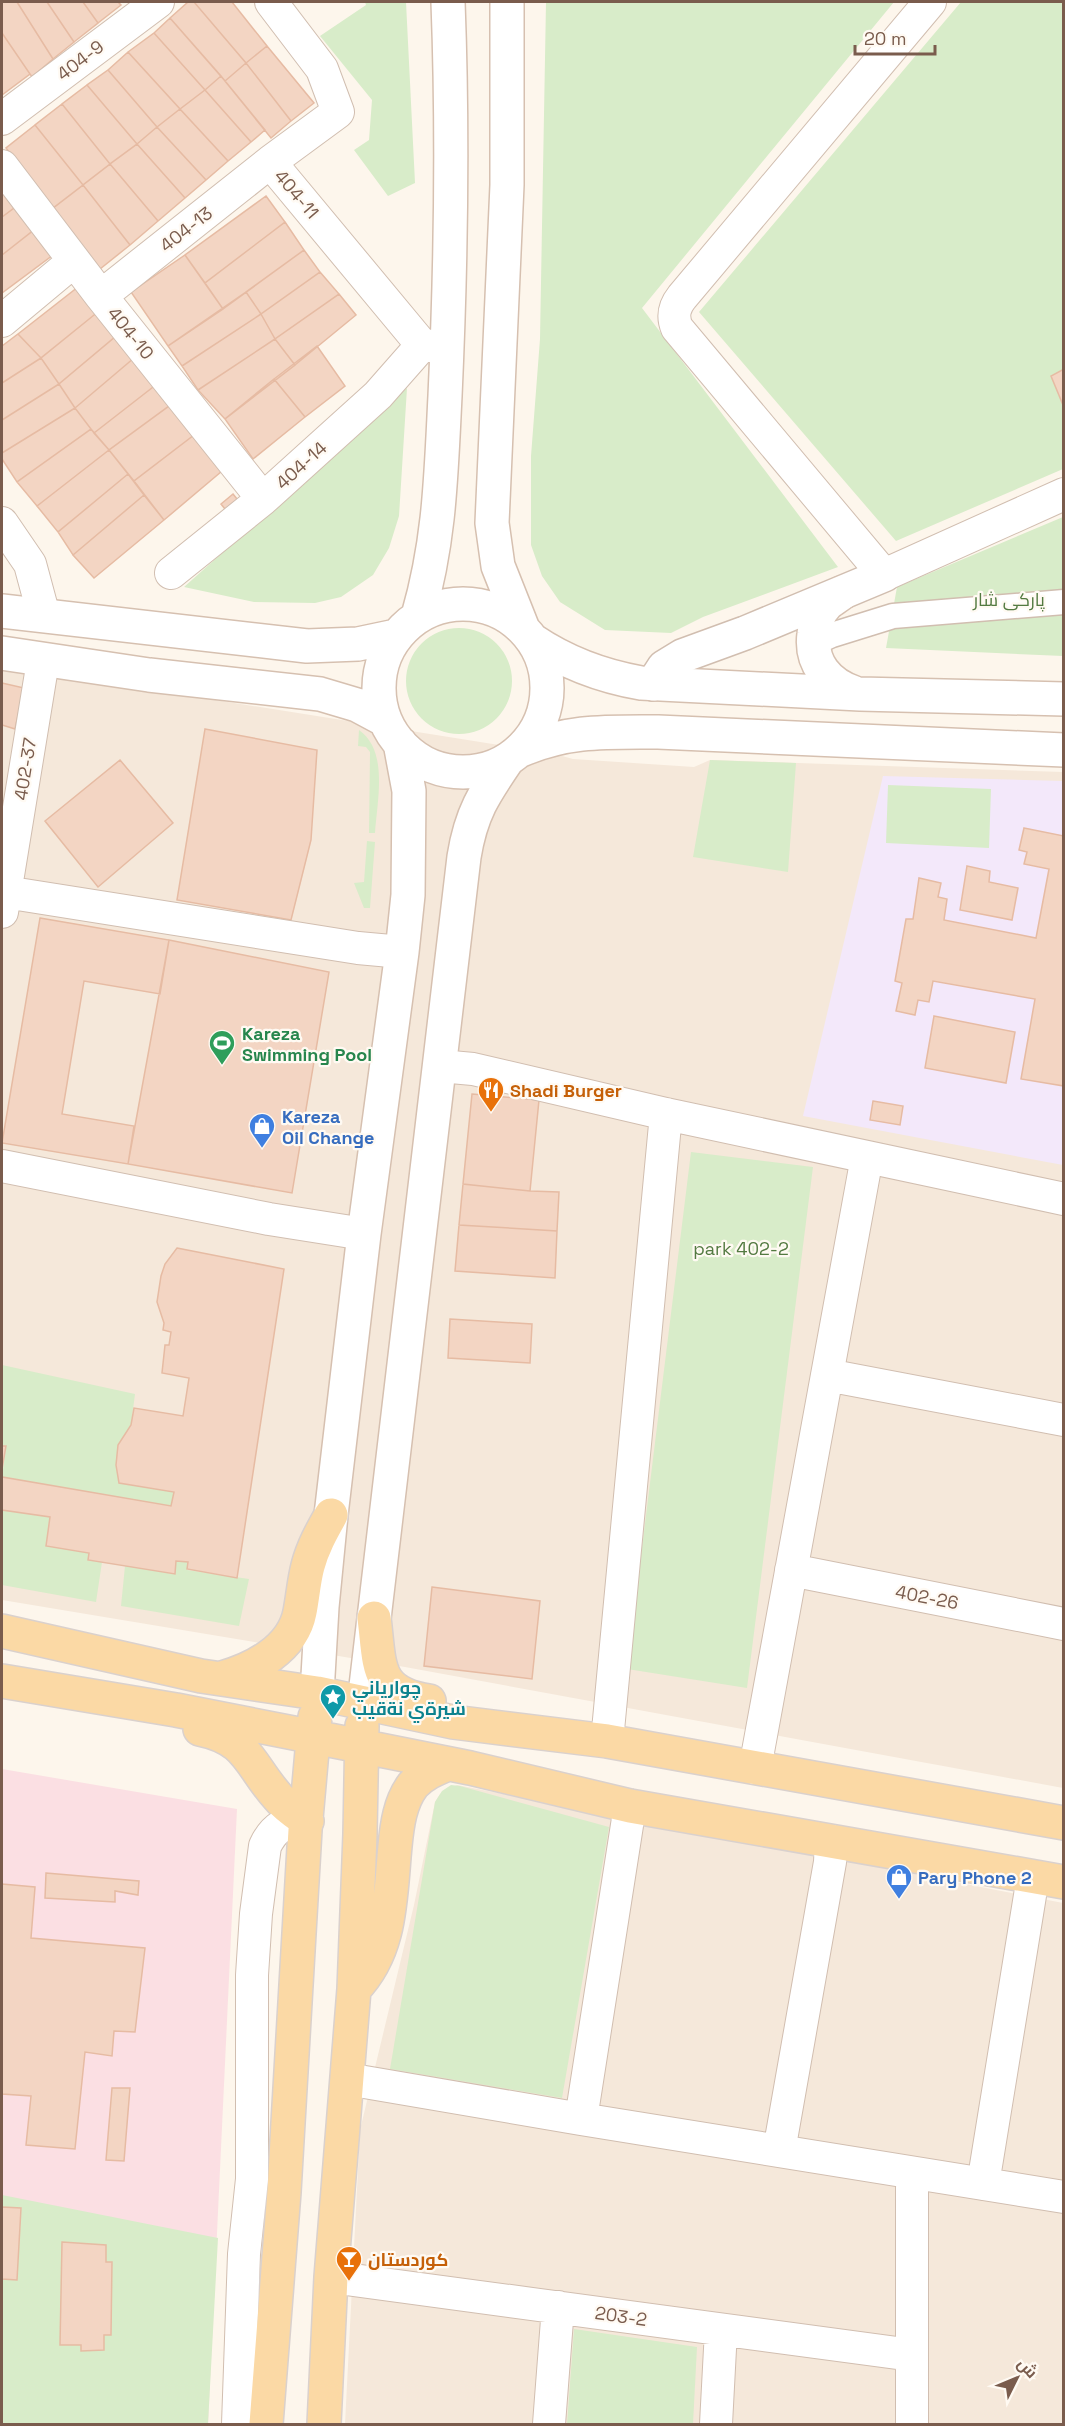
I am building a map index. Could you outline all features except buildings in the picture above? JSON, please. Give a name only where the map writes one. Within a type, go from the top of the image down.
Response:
[{"type":"main road","points":[[266,2424],[284,2192],[321,1607],[364,1234],[408,895],[410,791],[393,731],[380,698],[380,676],[385,656],[407,626],[429,578],[438,527],[435,346],[450,109],[448,2]]},
{"type":"main road","points":[[324,2424],[331,2277],[354,1989],[360,1834],[360,1746],[469,829],[485,792],[535,732],[545,702],[547,686],[543,662],[528,635],[498,566],[492,523],[507,185],[507,2]]},
{"type":"main road","points":[[653,684],[664,667],[682,656],[745,633],[884,575]]},
{"type":"main road","points":[[842,593],[825,606],[815,624],[812,644],[819,666],[826,676],[834,684],[855,693]]},
{"type":"main road","points":[[2,611],[307,646],[358,644],[407,626],[444,606],[473,604],[508,617],[528,635],[563,659],[593,672],[623,680],[653,684],[855,693],[1064,699]]},
{"type":"main road","points":[[2,653],[43,661],[149,675],[320,694],[357,705],[393,731],[418,758],[439,769],[463,772],[486,769],[562,736],[592,732],[658,732],[1064,750]]},
{"type":"main road","points":[[221,1679],[246,1672],[270,1656],[285,1641],[300,1615],[307,1567],[314,1547],[331,1515]]},
{"type":"main road","points":[[374,1618],[383,1676],[401,1695],[482,1710],[570,1737]]},
{"type":"main road","points":[[2,1631],[221,1679],[317,1694],[453,1722],[607,1742],[1064,1823]]},
{"type":"main road","points":[[2,1681],[360,1746],[630,1806],[1048,1880]]},
{"type":"main road","points":[[143,1705],[150,1714],[162,1722],[212,1731],[235,1742],[251,1757],[278,1798],[307,1821]]},
{"type":"main road","points":[[354,1989],[368,1975],[383,1944],[396,1837],[405,1799],[414,1784],[429,1772],[448,1764]]},
{"type":"street","name":"404-9","points":[[2,119],[158,2]]},
{"type":"street","name":"404-11","points":[[271,2],[322,69],[339,112],[270,162],[435,346]]},
{"type":"street","points":[[930,2],[682,297],[674,312],[677,328],[884,575],[1064,494]]},
{"type":"street","name":"404-13","points":[[101,296],[270,162]]},
{"type":"street","name":"404-10","points":[[2,166],[101,296],[263,499]]},
{"type":"street","points":[[2,321],[74,261]]},
{"type":"street","name":"404-14","points":[[171,573],[263,499],[435,346]]},
{"type":"street","points":[[2,523],[30,564],[44,616]]},
{"type":"street","points":[[812,644],[832,635],[893,616],[1064,602]]},
{"type":"street","name":"402-37","points":[[3,902],[43,661]]},
{"type":"street","points":[[3,902],[402,952]]},
{"type":"street","points":[[440,1066],[473,1069],[666,1114],[1064,1199]]},
{"type":"street","points":[[607,1742],[666,1114]]},
{"type":"street","points":[[755,1768],[867,1157]]},
{"type":"street","points":[[2,1166],[269,1219],[364,1234]]},
{"type":"street","points":[[827,1375],[1064,1420]]},
{"type":"street","name":"402-26","points":[[791,1570],[1064,1624]]},
{"type":"street","points":[[581,2119],[630,1806]]},
{"type":"street","points":[[238,2424],[244,2254],[252,2179],[252,1975],[256,1914],[265,1846],[269,1837],[277,1828],[286,1823],[307,1821]]},
{"type":"street","points":[[779,2151],[830,1862],[831,1841]]},
{"type":"street","points":[[983,2184],[1048,1880]]},
{"type":"street","points":[[347,2079],[1064,2197]]},
{"type":"street","points":[[912,2173],[912,2424]]},
{"type":"street","name":"203-2","points":[[331,2277],[912,2355]]},
{"type":"street","points":[[549,2424],[558,2307]]},
{"type":"street","points":[[716,2424],[721,2330]]},
{"type":"shaded area","points":[[2,666],[555,754],[573,759],[694,767],[710,760],[1063,772],[1063,1788],[405,1667],[2,1600]]},
{"type":"shaded area","points":[[883,776],[1063,781],[1063,1165],[803,1116]]},
{"type":"shaded area","points":[[2,1769],[237,1809],[208,2424],[2,2424]]},
{"type":"shaded area","points":[[457,1785],[1063,1903],[1063,2424],[345,2424],[360,2130],[414,1905],[435,1802],[440,1794]]},
{"type":"green space","points":[[365,2],[406,2],[415,183],[388,196],[354,150],[369,140],[372,100],[320,36],[366,5]]},
{"type":"green space","points":[[546,2],[894,2],[642,308],[838,567],[703,617],[671,633],[605,630],[560,602],[542,576],[531,545],[531,456],[540,339]]},
{"type":"green space","points":[[961,2],[1063,2],[1063,469],[896,541],[699,312]]},
{"type":"green space","points":[[407,388],[399,516],[389,548],[373,575],[341,597],[315,603],[254,602],[184,587]]},
{"type":"green space","name":"پارکی شار","points":[[1063,517],[1063,656],[886,648],[897,587]]},
{"type":"green space","points":[[459,628],[479,632],[497,643],[508,661],[512,681],[508,701],[497,719],[479,730],[459,734],[439,730],[421,719],[410,701],[406,681],[410,661],[421,643],[439,632]]},
{"type":"green space","points":[[359,730],[368,739],[378,763],[379,792],[375,833],[369,833],[370,752],[366,747],[358,746]]},
{"type":"green space","points":[[710,760],[796,763],[788,872],[693,857]]},
{"type":"green space","points":[[888,785],[991,789],[989,848],[886,843]]},
{"type":"green space","points":[[367,841],[375,842],[370,908],[364,908],[354,883],[364,882]]},
{"type":"green space","name":"park 402-2","points":[[691,1152],[813,1167],[747,1688],[627,1669]]},
{"type":"green space","points":[[2,1365],[135,1394],[131,1425],[118,1445],[116,1464],[119,1483],[174,1492],[171,1506],[2,1477],[6,1447],[2,1446]]},
{"type":"green space","points":[[2,1510],[50,1517],[47,1546],[89,1553],[88,1560],[102,1562],[96,1602],[2,1585]]},
{"type":"green space","points":[[176,1561],[188,1562],[187,1570],[249,1579],[239,1626],[121,1606],[125,1566],[174,1574]]},
{"type":"green space","points":[[451,1785],[609,1827],[562,2098],[390,2069],[435,1802],[442,1791]]},
{"type":"green space","points":[[2,2195],[218,2238],[208,2424],[2,2424]]},
{"type":"green space","points":[[574,2329],[697,2347],[693,2424],[567,2424]]},
{"type":"place","name":"Kareza Swimming Pool","points":[[222,1066]]},
{"type":"place","name":"Shadi Burger","points":[[491,1113]]},
{"type":"place","name":"Kareza Oil Change","points":[[262,1149]]},
{"type":"place","name":"چوارياني شيرةي نةقيب","points":[[333,1720]]},
{"type":"place","name":"Pary Phone 2","points":[[899,1900]]},
{"type":"place","name":"كوردستان","points":[[349,2282]]}]
